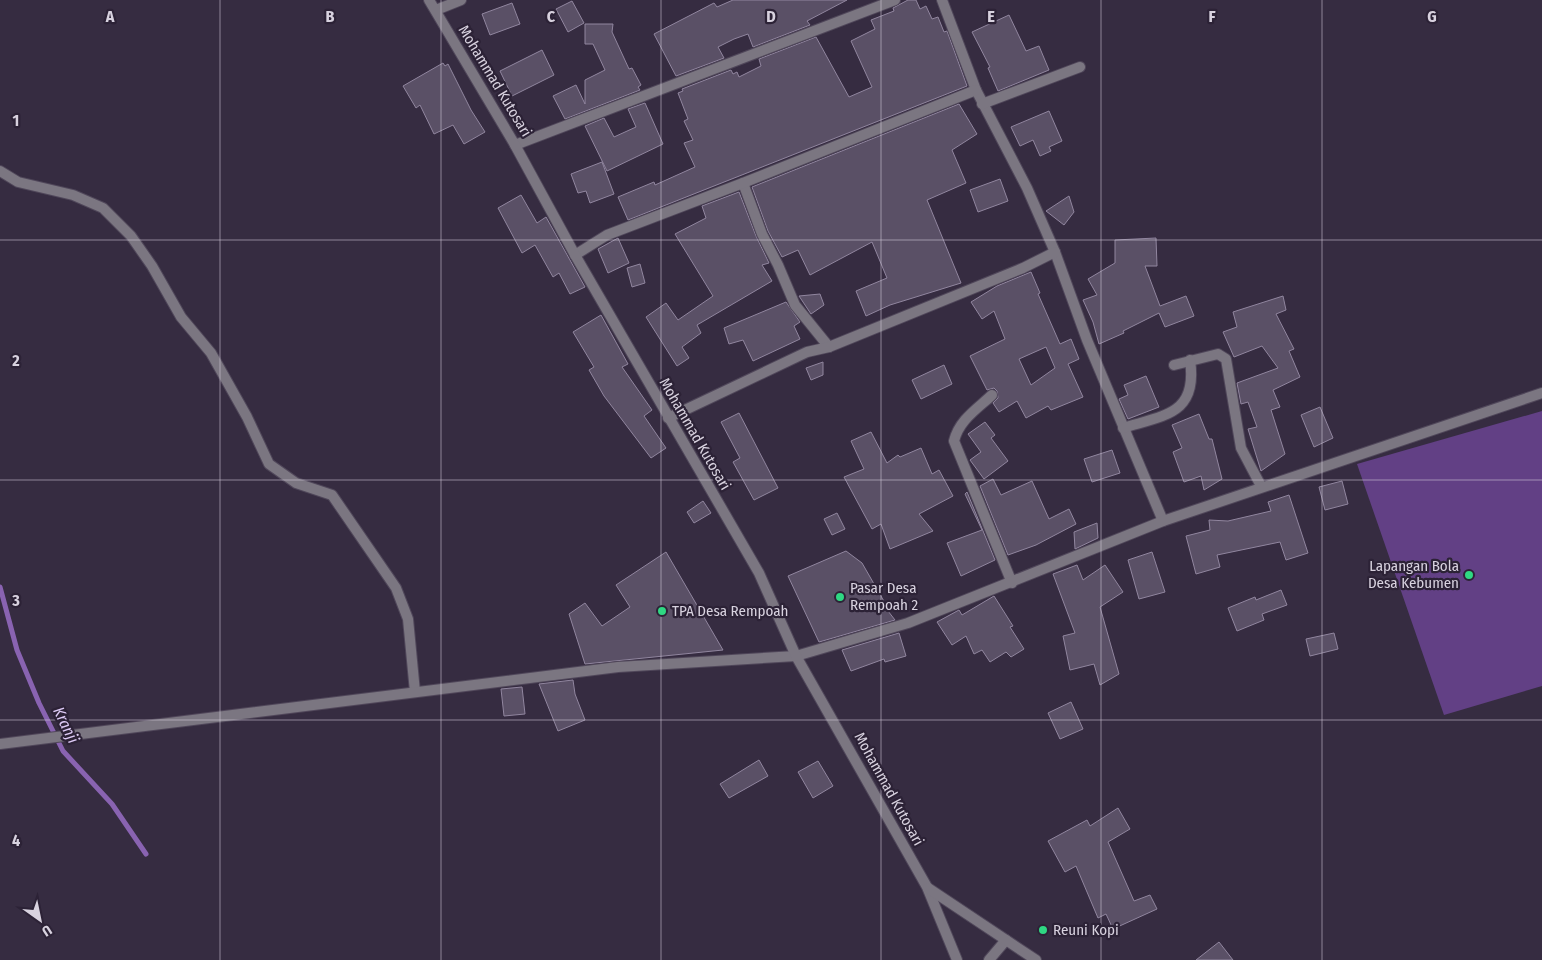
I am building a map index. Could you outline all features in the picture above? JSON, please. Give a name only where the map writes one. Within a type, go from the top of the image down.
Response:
[{"type":"street","name":"Mohammad Kutosari","points":[[428,0],[436,10],[515,144],[575,255],[759,573],[796,656],[927,887],[957,960]]},
{"type":"street","points":[[436,10],[461,0]]},
{"type":"street","points":[[515,144],[895,0]]},
{"type":"street","points":[[942,0],[982,104],[1027,188],[1055,252],[1123,428],[1163,521]]},
{"type":"street","points":[[982,104],[1080,67]]},
{"type":"street","points":[[575,255],[607,235],[976,90]]},
{"type":"street","points":[[0,171],[18,182],[73,195],[103,208],[131,236],[152,266],[181,317],[210,353],[247,416],[269,464],[296,483],[332,495],[396,588],[408,619],[416,692]]},
{"type":"street","points":[[743,183],[762,234],[778,264],[795,305],[829,347]]},
{"type":"street","points":[[668,418],[807,352],[829,347],[1023,268],[1055,252]]},
{"type":"street","points":[[1174,365],[1218,354],[1226,359],[1241,448],[1261,486]]},
{"type":"street","points":[[1123,428],[1165,415],[1184,405],[1191,389],[1190,360]]},
{"type":"street","points":[[0,744],[618,667],[796,656],[908,623],[1163,521],[1261,486],[1542,393]]},
{"type":"street","points":[[992,395],[962,422],[956,430],[954,440],[1012,583]]},
{"type":"street","points":[[927,887],[1036,960]]},
{"type":"street","points":[[989,960],[1006,940]]},
{"type":"shaded area","name":"Lapangan Bola Desa Kebumen","points":[[1542,411],[1542,686],[1444,715],[1357,464]]},
{"type":"building","points":[[733,0],[847,0],[807,21],[810,25],[753,47],[748,34],[734,39],[718,47],[724,58],[676,76],[654,34],[714,3],[717,7]]},
{"type":"building","points":[[908,0],[916,0],[920,9],[926,6],[932,19],[938,17],[944,32],[947,31],[967,86],[628,220],[618,197],[654,182],[655,185],[695,167],[684,143],[693,140],[684,121],[688,119],[678,93],[683,91],[682,89],[731,70],[733,74],[737,72],[739,77],[761,66],[759,59],[816,37],[849,97],[872,87],[851,41],[875,29],[871,20],[894,11],[893,8]]},
{"type":"building","points":[[572,1],[584,23],[568,32],[556,9]]},
{"type":"building","points":[[512,3],[520,24],[490,35],[482,14]]},
{"type":"building","points":[[1009,15],[1026,51],[1039,46],[1049,70],[998,91],[988,68],[990,67],[972,32]]},
{"type":"building","points":[[585,24],[613,24],[612,32],[629,69],[632,68],[641,85],[638,87],[640,90],[565,119],[553,96],[576,85],[585,104],[585,80],[605,70],[593,44],[585,44]]},
{"type":"building","points":[[542,50],[554,75],[512,96],[500,71]]},
{"type":"building","points":[[443,63],[445,66],[448,64],[471,110],[485,132],[464,144],[453,125],[434,134],[420,105],[416,108],[403,86]]},
{"type":"building","points":[[645,103],[663,144],[607,171],[585,126],[604,118],[614,137],[636,127],[628,109]]},
{"type":"building","points":[[959,104],[977,134],[952,150],[966,183],[927,200],[961,283],[890,305],[866,316],[856,291],[887,278],[872,242],[810,275],[798,250],[782,257],[768,231],[752,187]]},
{"type":"building","points":[[1049,111],[1062,141],[1049,147],[1051,151],[1040,156],[1033,140],[1020,146],[1011,127]]},
{"type":"building","points":[[602,162],[614,194],[590,203],[586,191],[578,193],[571,174]]},
{"type":"building","points":[[1000,179],[1008,201],[978,212],[970,190]]},
{"type":"building","points":[[739,192],[769,263],[762,265],[772,281],[697,325],[701,333],[682,347],[689,358],[677,366],[646,317],[666,303],[678,320],[713,296],[675,234],[706,218],[702,206]]},
{"type":"building","points":[[521,195],[537,223],[546,217],[585,287],[570,294],[559,273],[553,277],[535,245],[522,253],[498,208]]},
{"type":"building","points":[[1069,196],[1074,212],[1064,225],[1046,211]]},
{"type":"building","points":[[618,238],[629,263],[608,273],[598,249]]},
{"type":"building","points":[[1156,238],[1157,266],[1145,266],[1160,306],[1186,296],[1194,316],[1165,327],[1159,313],[1123,331],[1124,333],[1099,344],[1093,322],[1083,300],[1097,295],[1088,279],[1115,263],[1115,240]]},
{"type":"building","points":[[640,264],[645,283],[632,287],[627,268]]},
{"type":"building","points":[[1031,272],[1040,293],[1038,294],[1060,344],[1071,339],[1079,359],[1068,364],[1083,397],[1051,410],[1048,406],[1026,418],[1017,401],[999,412],[993,403],[998,398],[997,391],[994,388],[987,390],[970,356],[1005,339],[994,311],[982,319],[971,302],[997,286]],"holes":[[[1046,347],[1055,368],[1031,385],[1019,359]]]},
{"type":"building","points":[[820,294],[824,305],[811,314],[799,296]]},
{"type":"building","points":[[1283,296],[1286,310],[1276,314],[1294,349],[1289,351],[1300,377],[1273,390],[1280,407],[1271,410],[1285,454],[1261,471],[1248,429],[1257,427],[1248,402],[1241,404],[1237,383],[1278,368],[1262,346],[1234,357],[1223,332],[1237,327],[1233,312]]},
{"type":"building","points":[[786,302],[800,322],[794,326],[800,339],[753,361],[743,340],[729,344],[724,328]]},
{"type":"building","points":[[601,315],[628,364],[622,367],[652,410],[644,416],[666,448],[651,458],[604,396],[589,370],[594,367],[573,332]]},
{"type":"building","points":[[823,362],[823,375],[811,380],[806,368]]},
{"type":"building","points":[[944,365],[952,384],[921,399],[912,380]]},
{"type":"building","points":[[1146,376],[1159,407],[1128,419],[1119,399],[1128,395],[1124,385]]},
{"type":"building","points":[[1320,407],[1333,438],[1314,447],[1301,415]]},
{"type":"building","points":[[739,413],[778,488],[754,500],[733,462],[740,458],[721,422]]},
{"type":"building","points":[[1199,414],[1209,439],[1212,439],[1222,479],[1204,490],[1201,476],[1184,482],[1173,452],[1182,448],[1172,425]]},
{"type":"building","points":[[985,422],[995,435],[991,438],[1008,461],[984,479],[970,460],[981,452],[968,434]]},
{"type":"building","points":[[871,432],[887,463],[898,455],[900,457],[921,448],[932,474],[939,470],[953,496],[919,514],[933,531],[890,549],[881,524],[872,529],[844,477],[864,469],[851,441]]},
{"type":"building","points":[[1112,450],[1120,473],[1092,482],[1084,459]]},
{"type":"building","points":[[993,479],[1001,495],[1032,481],[1049,519],[1069,509],[1076,524],[1036,545],[1008,555],[980,486]]},
{"type":"building","points":[[1342,481],[1348,504],[1325,510],[1319,487]]},
{"type":"building","points":[[967,492],[995,560],[961,576],[947,543],[982,530],[965,494]]},
{"type":"building","points":[[1289,495],[1308,553],[1286,560],[1280,542],[1217,555],[1220,567],[1196,574],[1186,536],[1210,530],[1209,520],[1228,521],[1271,511],[1268,502]]},
{"type":"building","points":[[703,501],[711,513],[694,523],[687,512]]},
{"type":"building","points":[[837,513],[845,529],[832,535],[824,519]]},
{"type":"building","points":[[1097,523],[1098,538],[1075,549],[1074,532]]},
{"type":"building","name":"Pasar Desa Rempoah 2","points":[[846,551],[862,563],[888,611],[895,620],[819,642],[788,576]]},
{"type":"building","name":"TPA Desa Rempoah","points":[[666,552],[723,650],[585,664],[569,614],[585,603],[602,626],[630,607],[616,585]]},
{"type":"building","points":[[1152,552],[1165,592],[1139,599],[1128,560]]},
{"type":"building","points":[[1077,565],[1083,580],[1105,565],[1123,592],[1100,607],[1119,674],[1100,685],[1094,664],[1070,670],[1063,636],[1075,633],[1053,574]]},
{"type":"building","points":[[1281,590],[1287,605],[1262,614],[1264,620],[1237,631],[1228,608],[1255,597],[1256,600]]},
{"type":"building","points":[[994,596],[1013,626],[1010,627],[1024,649],[1011,657],[1006,652],[990,662],[982,650],[974,654],[966,636],[952,645],[937,622],[959,610],[962,615]]},
{"type":"building","points":[[899,633],[906,656],[885,662],[884,659],[851,671],[842,650]]},
{"type":"building","points":[[1334,633],[1338,649],[1310,656],[1306,639]]},
{"type":"building","points":[[573,680],[575,694],[585,720],[558,731],[539,684]]},
{"type":"building","points":[[522,687],[525,714],[504,716],[501,689]]},
{"type":"building","points":[[1071,702],[1083,729],[1060,739],[1048,713]]},
{"type":"building","points":[[759,760],[768,776],[729,798],[720,784]]},
{"type":"building","points":[[818,761],[833,786],[813,798],[798,772]]},
{"type":"building","points":[[1118,808],[1130,829],[1108,842],[1134,901],[1150,895],[1157,909],[1113,929],[1106,914],[1098,918],[1076,866],[1065,872],[1048,841],[1087,820],[1090,826]]},
{"type":"building","points":[[1219,942],[1233,960],[1196,960]]},
{"type":"waterway","name":"Kranji","points":[[0,587],[17,650],[39,703],[63,751],[112,804],[146,854]]},
{"type":"place","name":"Lapangan Bola Desa Kebumen","points":[[1469,575]]},
{"type":"place","name":"Pasar Desa Rempoah 2","points":[[840,597]]},
{"type":"place","name":"TPA Desa Rempoah","points":[[662,611]]},
{"type":"place","name":"Reuni Kopi","points":[[1043,930]]}]
